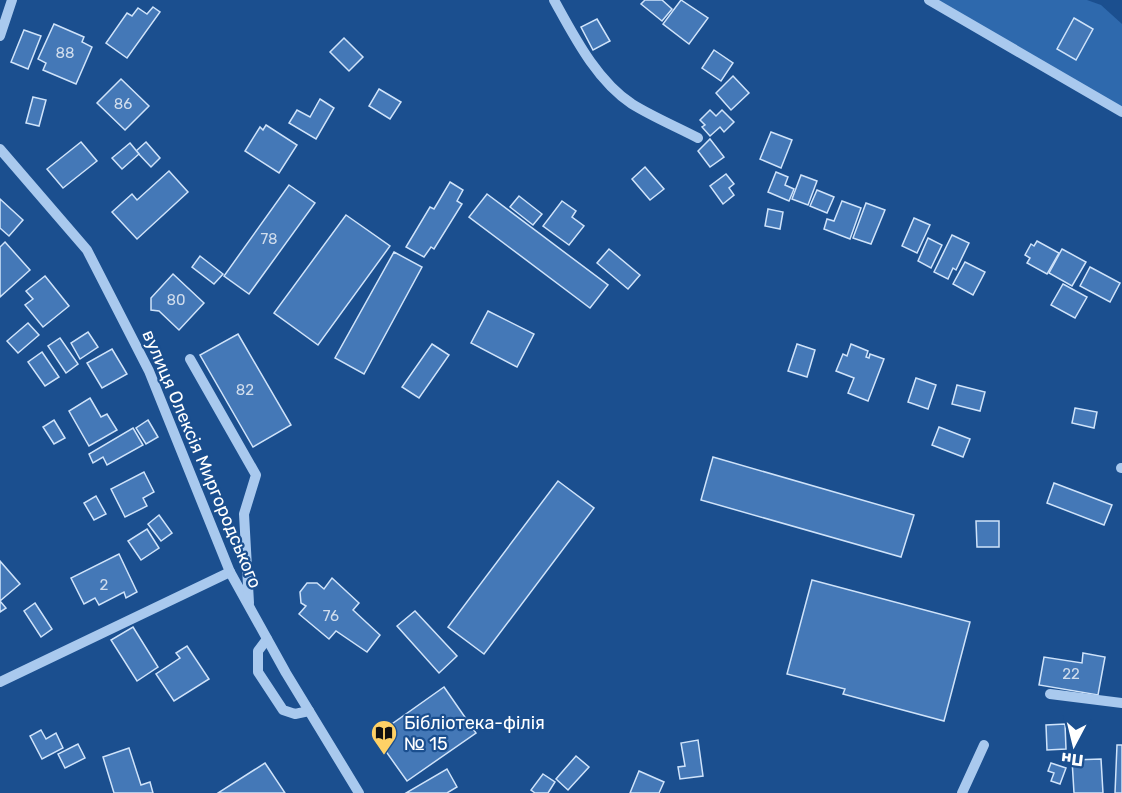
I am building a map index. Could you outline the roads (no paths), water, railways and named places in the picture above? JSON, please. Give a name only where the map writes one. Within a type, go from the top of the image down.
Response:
[{"type":"street","points":[[0,36],[12,0]]},
{"type":"street","points":[[554,0],[573,35],[603,77],[631,103],[698,138]]},
{"type":"street","points":[[929,0],[1122,112]]},
{"type":"street","name":"вулиця Олексія Миргородського","points":[[0,149],[87,250],[149,371],[230,572],[309,711],[359,793]]},
{"type":"street","points":[[190,359],[256,475],[244,514],[249,607]]},
{"type":"street","points":[[0,682],[230,572]]},
{"type":"street","points":[[267,639],[258,651],[258,672],[283,710],[295,714],[309,711]]},
{"type":"street","points":[[1050,694],[1122,703]]},
{"type":"street","points":[[962,793],[984,745]]},
{"type":"place","name":"Бібліотека-філія № 15","points":[[384,756]]}]
